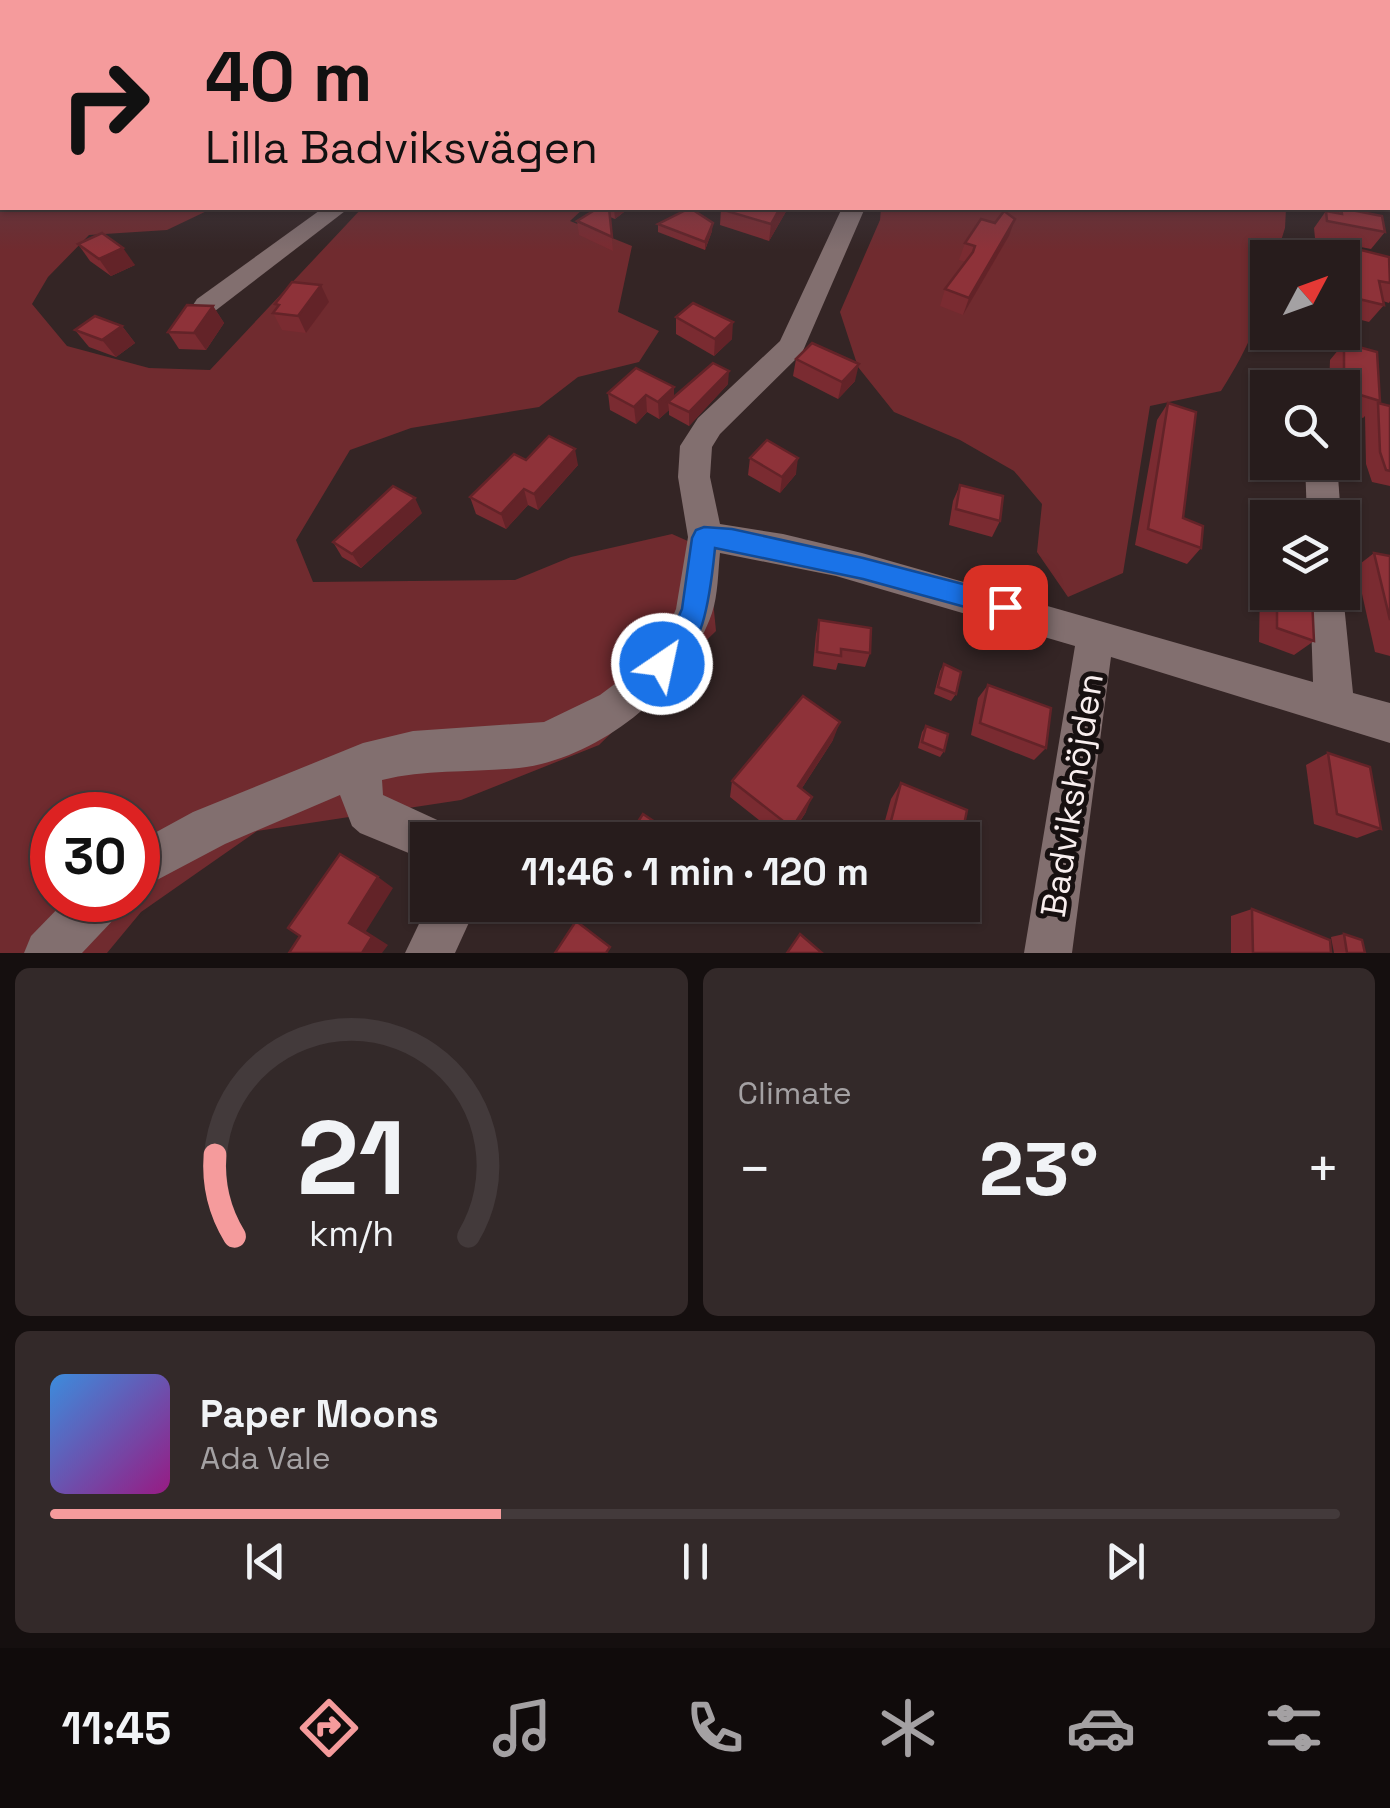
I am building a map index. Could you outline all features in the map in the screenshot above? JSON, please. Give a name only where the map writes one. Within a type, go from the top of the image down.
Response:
[{"type":"street","points":[[206,305],[334,210]]},
{"type":"street","points":[[160,855],[209,828],[363,764],[413,752],[547,742],[614,710],[638,690],[683,637],[695,609],[704,538],[694,477],[696,446],[709,426],[792,346],[852,210]]},
{"type":"street","points":[[1360,259],[1390,265]]},
{"type":"street","points":[[704,538],[732,539],[863,569],[1005,607],[1095,638],[1390,723]]},
{"type":"street","points":[[1329,610],[1334,708]]},
{"type":"street","name":"Badvikshöjden","points":[[1048,953],[1095,638]]},
{"type":"street","points":[[363,764],[357,792],[366,810],[410,833]]},
{"type":"street","points":[[48,953],[78,922]]},
{"type":"street","points":[[429,953],[444,922]]},
{"type":"shaded area","points":[[0,210],[209,210],[167,230],[89,235],[48,277],[32,304],[67,346],[149,368],[210,370],[360,210],[582,210],[570,221],[632,246],[618,312],[659,331],[639,362],[578,377],[539,407],[411,428],[350,450],[296,540],[313,582],[515,580],[571,557],[672,534],[708,550],[716,631],[599,745],[461,800],[257,831],[160,899],[160,792],[30,792],[30,922],[133,922],[107,953],[0,953]]},
{"type":"shaded area","points":[[881,210],[1286,210],[1281,240],[1250,240],[1250,337],[1221,391],[1150,406],[1123,573],[1068,597],[1037,552],[1042,504],[1014,471],[960,440],[894,412],[858,367],[840,312]]},
{"type":"building","points":[[595,210],[609,210],[612,237],[577,221]]},
{"type":"building","points":[[686,210],[693,210],[713,223],[705,242],[658,224]]},
{"type":"building","points":[[723,210],[779,210],[771,224]]},
{"type":"building","points":[[1341,210],[1351,210],[1382,216],[1385,232],[1327,221],[1326,211],[1342,214]]},
{"type":"building","points":[[1004,211],[1015,219],[969,298],[945,289],[973,252],[975,246],[965,243],[981,219],[995,223]]},
{"type":"building","points":[[102,233],[123,248],[99,259],[78,244]]},
{"type":"building","points":[[1360,250],[1389,257],[1390,283],[1379,281],[1384,305],[1360,299]]},
{"type":"building","points":[[292,282],[321,285],[298,316],[273,313],[279,305],[275,304]]},
{"type":"building","points":[[693,303],[733,322],[715,339],[676,317]]},
{"type":"building","points":[[187,305],[213,306],[194,333],[168,332]]},
{"type":"building","points":[[95,316],[122,326],[102,340],[75,330]]},
{"type":"building","points":[[812,343],[859,364],[842,382],[796,359]]},
{"type":"building","points":[[1360,347],[1377,352],[1380,401],[1360,395],[1360,370],[1344,370],[1344,350]]},
{"type":"building","points":[[713,363],[729,371],[689,412],[668,402]]},
{"type":"building","points":[[636,368],[674,387],[658,402],[646,395],[634,407],[608,393]]},
{"type":"building","points":[[1168,403],[1196,412],[1183,518],[1203,526],[1201,548],[1148,529]]},
{"type":"building","points":[[1378,403],[1390,406],[1390,471],[1386,470],[1380,452]]},
{"type":"building","points":[[549,436],[575,449],[534,494],[524,489],[501,514],[470,497],[514,454],[526,460]]},
{"type":"building","points":[[767,440],[798,458],[782,477],[750,458]]},
{"type":"building","points":[[960,485],[1003,496],[1000,521],[956,509]]},
{"type":"building","points":[[393,486],[415,498],[352,554],[333,542]]},
{"type":"building","points":[[1374,553],[1390,556],[1390,620]]},
{"type":"building","points":[[1277,610],[1313,610],[1314,641],[1277,628]]},
{"type":"building","points":[[819,620],[871,628],[870,653],[841,649],[841,656],[817,652]]},
{"type":"building","points":[[944,664],[961,672],[956,694],[938,687]]},
{"type":"building","points":[[988,685],[1051,708],[1046,748],[980,723]]},
{"type":"building","points":[[803,696],[840,722],[798,786],[812,797],[796,822],[784,822],[732,781]]},
{"type":"building","points":[[926,726],[948,734],[944,751],[922,742]]},
{"type":"building","points":[[1328,753],[1370,767],[1381,829],[1337,814]]},
{"type":"building","points":[[901,783],[967,810],[965,822],[891,821]]},
{"type":"building","points":[[643,814],[655,822],[638,822]]},
{"type":"building","points":[[340,854],[378,877],[349,923],[372,937],[362,953],[289,953],[300,936],[288,928]]},
{"type":"building","points":[[1252,909],[1330,940],[1331,953],[1253,953]]},
{"type":"building","points":[[575,922],[610,947],[606,953],[555,953]]},
{"type":"building","points":[[800,934],[822,953],[787,953]]},
{"type":"building","points":[[1344,934],[1362,940],[1365,953],[1347,953]]},
{"type":"route","points":[[662,664],[683,637],[695,609],[703,570],[704,538],[732,539],[863,569],[1005,607]]}]
